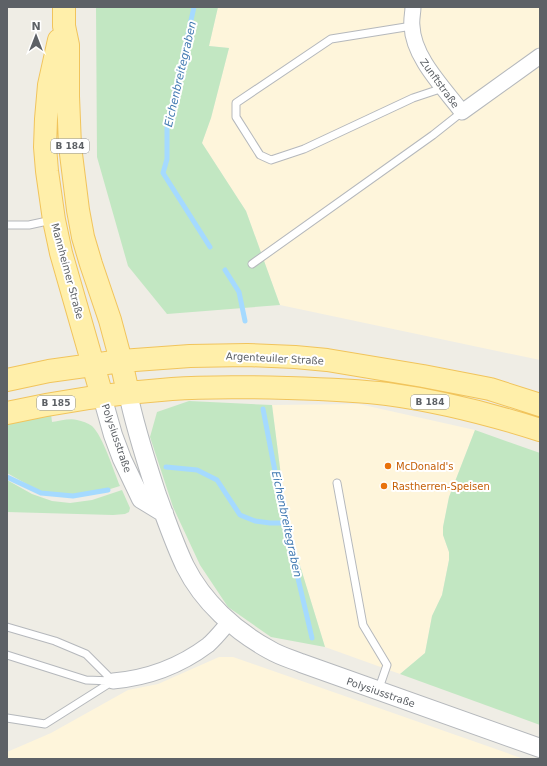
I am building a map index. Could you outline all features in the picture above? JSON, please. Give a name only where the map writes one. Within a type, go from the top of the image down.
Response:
[{"type":"main road","name":"Mannheimer Straße","points":[[64,17],[49,85],[45,147],[47,172],[54,220],[61,253],[102,396]]},
{"type":"main road","name":"Mannheimer Straße","points":[[64,17],[68,45],[70,146],[78,210],[91,264],[122,361],[128,393]]},
{"type":"main road","name":"Argenteuiler Straße","points":[[7,380],[93,364],[197,356],[247,354],[327,360],[423,376],[490,390],[540,405]]},
{"type":"main road","name":"B 184","points":[[102,396],[172,389],[252,387],[336,390],[387,394],[438,403],[503,418],[540,430]]},
{"type":"main road","name":"B 185","points":[[7,413],[102,396]]},
{"type":"street","name":"Zunftstraße","points":[[413,7],[412,26],[415,46],[424,62],[462,112]]},
{"type":"street","points":[[462,112],[540,56]]},
{"type":"street","name":"Polysiusstraße","points":[[128,393],[138,436],[164,513],[185,566],[199,589],[229,622],[247,636],[271,651],[378,691],[540,748]]},
{"type":"street","name":"Polysiusstraße","points":[[102,396],[122,459],[140,499],[164,513]]},
{"type":"street","points":[[113,680],[125,680],[170,668],[189,658],[208,644],[229,622]]},
{"type":"lane","points":[[412,26],[331,39],[236,103],[236,116],[260,155],[271,160],[304,149],[413,98],[443,88]]},
{"type":"lane","points":[[252,264],[433,135],[462,112]]},
{"type":"lane","points":[[7,225],[29,225],[54,220]]},
{"type":"lane","points":[[337,483],[363,625],[387,665],[378,691]]},
{"type":"lane","points":[[7,627],[55,641],[86,654],[113,680]]},
{"type":"lane","points":[[7,655],[86,680],[113,680]]},
{"type":"lane","points":[[7,718],[45,724],[113,680]]},
{"type":"shaded area","points":[[218,7],[540,7],[540,360],[280,305],[246,211],[202,143],[211,118],[229,48],[209,46]]},
{"type":"shaded area","points":[[359,404],[475,430],[449,497],[443,527],[443,535],[449,552],[449,560],[442,595],[432,616],[425,653],[400,674],[325,647],[287,523],[272,405]]},
{"type":"shaded area","points":[[219,657],[233,657],[524,759],[7,759],[7,752],[51,733],[128,690],[158,684]]},
{"type":"green space","points":[[96,7],[218,7],[209,46],[229,48],[211,118],[202,143],[246,211],[280,305],[167,314],[128,266],[97,157]]},
{"type":"green space","points":[[189,401],[272,405],[287,523],[325,647],[271,637],[228,607],[200,565],[173,507],[150,437],[157,412]]},
{"type":"green space","points":[[51,414],[52,422],[74,419],[92,426],[104,446],[120,486],[94,494],[69,496],[50,495],[41,492],[7,473],[7,424]]},
{"type":"green space","points":[[475,430],[540,453],[540,725],[400,674],[425,653],[432,616],[442,595],[449,560],[449,552],[443,535],[443,527],[449,497]]},
{"type":"green space","points":[[7,480],[32,494],[52,501],[70,503],[92,500],[122,490],[130,508],[129,512],[125,514],[113,515],[7,512]]},
{"type":"waterway","name":"Eichenbreitegraben","points":[[194,7],[167,128],[167,159],[163,173],[210,247]]},
{"type":"waterway","name":"Eichenbreitegraben","points":[[225,270],[239,292],[245,321]]},
{"type":"waterway","name":"Eichenbreitegraben","points":[[263,409],[285,523],[312,638]]},
{"type":"waterway","points":[[166,467],[197,470],[217,480],[240,515],[255,521],[285,523]]},
{"type":"waterway","points":[[7,477],[41,493],[73,496],[108,490]]},
{"type":"place","name":"McDonald's","points":[[388,466]]},
{"type":"place","name":"Rastherren-Speisen","points":[[384,486]]}]
